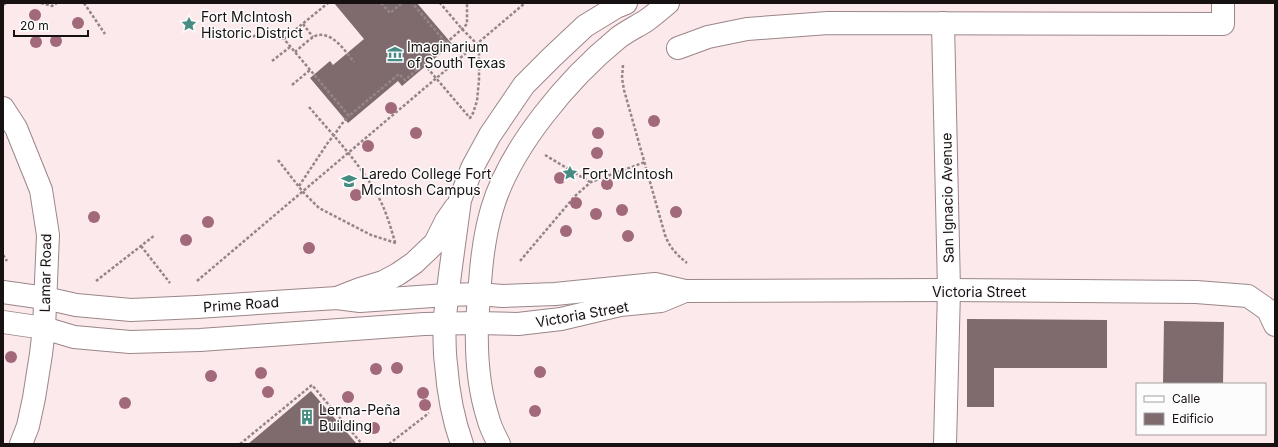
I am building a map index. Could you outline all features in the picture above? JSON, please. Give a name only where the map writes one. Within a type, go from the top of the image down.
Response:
[{"type":"street","points":[[462,444],[456,426],[450,393],[446,364],[444,324],[460,200],[472,168],[490,135],[524,85],[585,26],[616,7],[626,3]]},
{"type":"street","points":[[499,444],[488,419],[478,380],[476,344],[485,241],[492,208],[506,175],[522,145],[550,108],[581,72],[619,37],[647,20],[668,3]]},
{"type":"street","points":[[678,48],[708,37],[746,28],[828,23],[1223,24],[1223,3]]},
{"type":"street","name":"San Ignacio Avenue","points":[[943,23],[949,290],[945,444]]},
{"type":"street","name":"Lamar Road","points":[[3,108],[10,132],[41,190],[48,235],[44,328],[41,354],[28,426],[21,444]]},
{"type":"street","points":[[337,298],[383,282],[414,263],[435,243],[446,221],[460,200]]},
{"type":"street","name":"Victoria Street","points":[[480,294],[502,296],[555,294],[655,284],[685,291],[949,290],[1196,292],[1248,296],[1272,317]]},
{"type":"street","name":"Victoria Street","points":[[477,323],[518,324],[561,319],[620,306],[661,301],[685,291]]},
{"type":"street","name":"Prime Road","points":[[3,292],[45,298],[76,305],[131,310],[337,298],[360,301],[480,294]]},
{"type":"street","points":[[3,322],[44,328],[74,337],[130,342],[200,340],[424,324],[477,323]]},
{"type":"path","points":[[41,3],[52,6],[57,3]]},
{"type":"path","points":[[84,3],[105,34]]},
{"type":"path","points":[[284,39],[328,3]]},
{"type":"path","points":[[381,3],[390,13],[402,3]]},
{"type":"path","points":[[412,3],[446,43]]},
{"type":"path","points":[[424,64],[470,118],[477,101],[479,49],[477,44],[440,3]]},
{"type":"path","points":[[299,186],[329,141],[334,137],[342,122],[399,74],[405,80],[447,44],[446,43],[467,24],[467,3]]},
{"type":"path","points":[[197,281],[349,154],[525,3]]},
{"type":"path","points":[[303,24],[313,37]]},
{"type":"path","points":[[253,37],[257,34],[284,39],[349,116]]},
{"type":"path","points":[[295,52],[313,37],[318,35],[332,38],[354,62]]},
{"type":"path","points":[[272,61],[290,46]]},
{"type":"path","points":[[623,65],[622,78],[624,90],[669,244],[674,252],[687,263]]},
{"type":"path","points":[[292,86],[310,70]]},
{"type":"path","points":[[309,107],[349,154],[367,178],[378,197],[396,242],[401,248]]},
{"type":"path","points":[[543,154],[590,182]]},
{"type":"path","points":[[278,160],[303,192],[320,208],[371,235],[396,242]]},
{"type":"path","points":[[520,261],[575,196],[590,182],[645,162]]},
{"type":"path","points":[[96,281],[155,235]]},
{"type":"path","points":[[141,246],[170,283]]},
{"type":"path","points":[[3,255],[7,261]]},
{"type":"path","points":[[240,444],[312,385],[362,444]]},
{"type":"path","points":[[389,444],[430,413]]},
{"type":"building","name":"Imaginarium of South Texas","points":[[334,3],[417,3],[452,44],[402,86],[398,81],[348,123],[310,78],[330,61],[333,65],[364,39]]},
{"type":"building","points":[[967,319],[1107,320],[1107,368],[994,368],[994,407],[967,407]]},
{"type":"building","points":[[1164,321],[1224,322],[1223,383],[1163,383]]},
{"type":"building","name":"Lerma-Peña Building","points":[[311,391],[357,444],[248,444]]},
{"type":"place","name":"Fort McIntosh Historic District","points":[[189,24]]},
{"type":"place","name":"Imaginarium of South Texas","points":[[395,54]]},
{"type":"place","name":"Fort McIntosh","points":[[570,173]]},
{"type":"place","name":"Laredo College Fort McIntosh Campus","points":[[349,181]]},
{"type":"place","name":"Lerma-Peña Building","points":[[307,417]]}]
